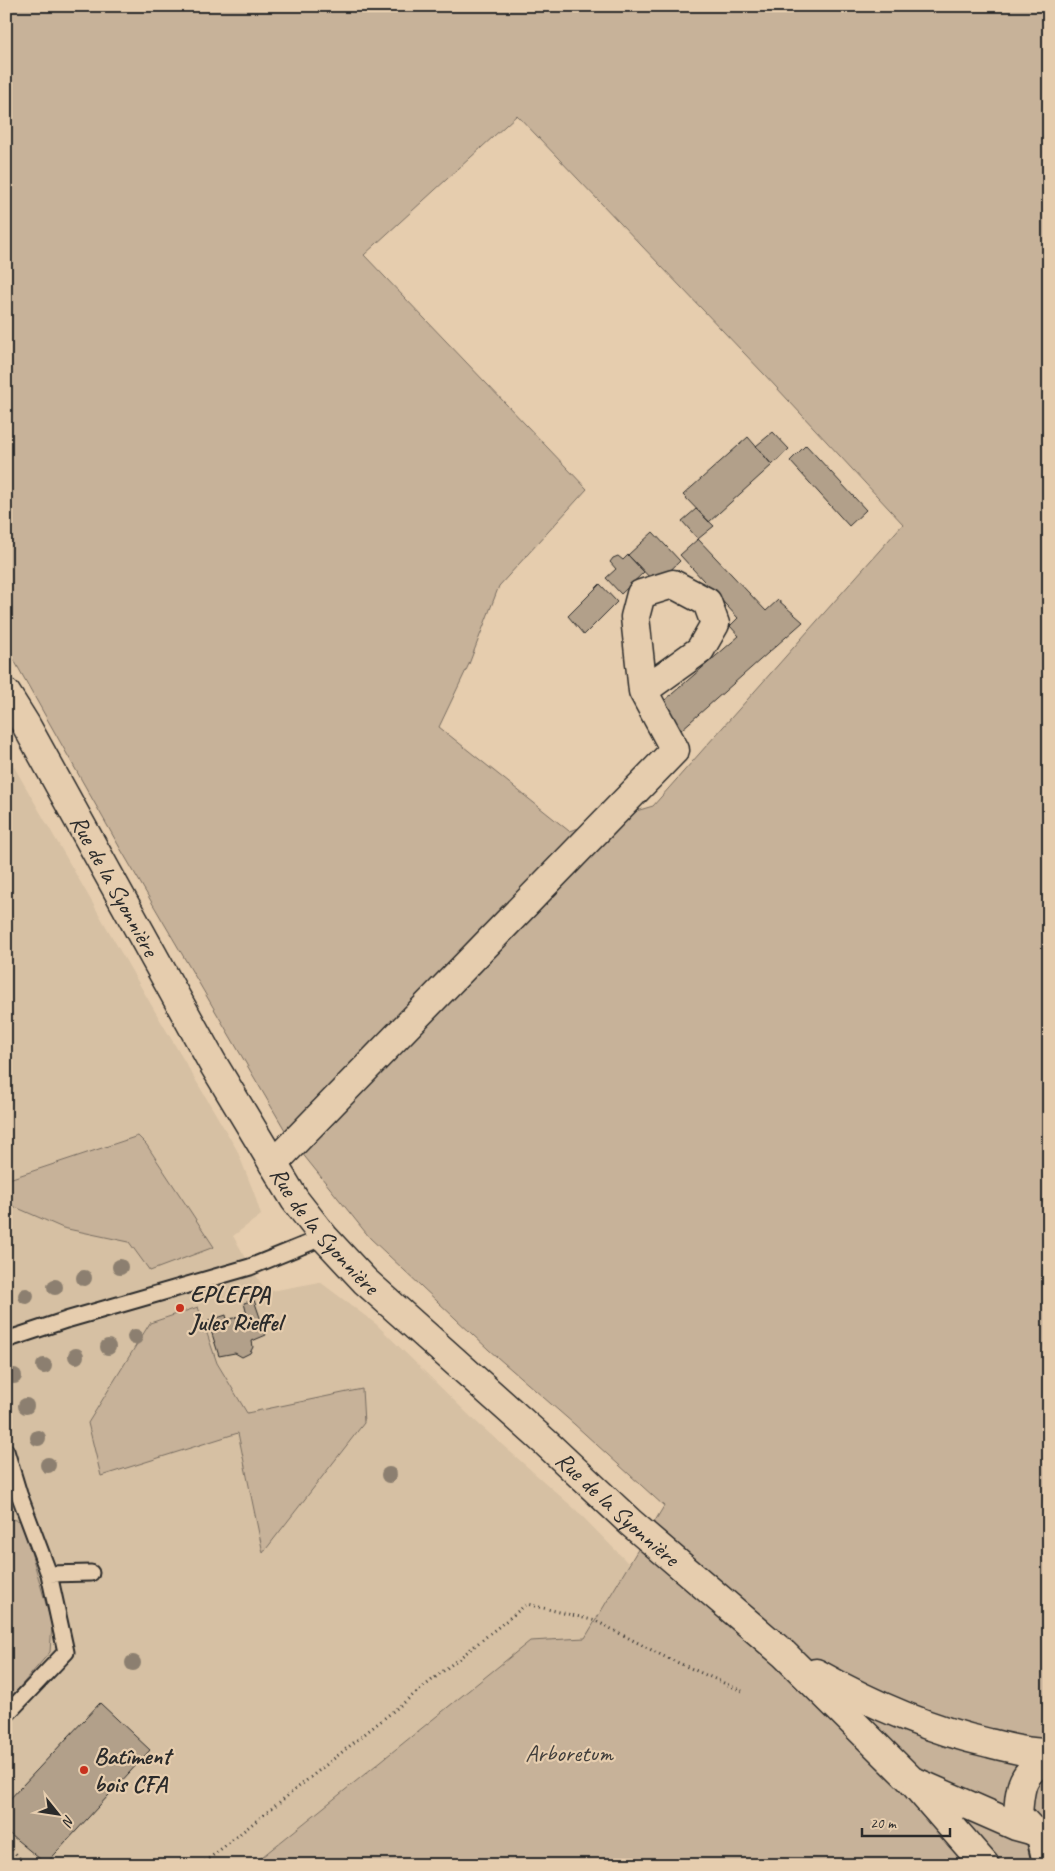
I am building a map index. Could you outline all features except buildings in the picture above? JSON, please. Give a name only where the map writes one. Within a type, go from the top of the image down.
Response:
[{"type":"street","points":[[273,1164],[675,750],[643,691]]},
{"type":"street","name":"Rue de la Syonnière","points":[[6,693],[26,725],[212,1062],[295,1200],[324,1238],[365,1281],[632,1523],[784,1654],[910,1779],[985,1865]]},
{"type":"street","name":"Rue de la Syonnière","points":[[784,1654],[858,1696],[907,1719],[960,1736],[1028,1752],[1049,1753]]},
{"type":"street","points":[[1041,1833],[1018,1815],[1020,1787],[1035,1765],[1049,1758]]},
{"type":"street","name":"Rue de la Syonnière","points":[[910,1779],[1016,1826],[1041,1833]]},
{"type":"lane","points":[[6,1340],[66,1320],[250,1267],[324,1238]]},
{"type":"lane","points":[[6,1451],[19,1494],[49,1574],[66,1652],[6,1715]]},
{"type":"lane","points":[[49,1574],[91,1573]]},
{"type":"lane","points":[[1041,1833],[1041,1865]]},
{"type":"path","points":[[201,1865],[527,1604],[596,1621],[664,1656],[742,1691]]},
{"type":"path","points":[[6,1842],[25,1865]]},
{"type":"shaded area","name":"EPLEFPA Jules Rieffel","points":[[6,753],[237,1150],[261,1215],[233,1236],[266,1292],[320,1282],[376,1324],[472,1418],[576,1510],[630,1565],[596,1621],[892,1865],[6,1865]]},
{"type":"green space","name":"Arboretum","points":[[6,6],[1049,6],[1049,1865],[252,1865],[530,1641],[585,1638],[664,1506],[489,1350],[370,1238],[289,1137],[120,848],[6,646]],"holes":[[[517,115],[764,374],[903,524],[653,806],[569,831],[439,727],[469,664],[499,586],[587,489],[364,255]]]},
{"type":"green space","points":[[138,1136],[146,1144],[214,1247],[150,1271],[129,1242],[63,1228],[6,1203],[6,1180]]},
{"type":"green space","points":[[198,1307],[217,1363],[247,1413],[362,1389],[364,1423],[263,1553],[238,1433],[101,1476],[88,1423],[150,1323]]},
{"type":"green space","points":[[10,1519],[22,1521],[52,1625],[50,1652],[6,1703],[6,1524]]},
{"type":"place","name":"EPLEFPA Jules Rieffel","points":[[180,1308]]},
{"type":"place","name":"Batîment bois CFA","points":[[84,1770]]}]
